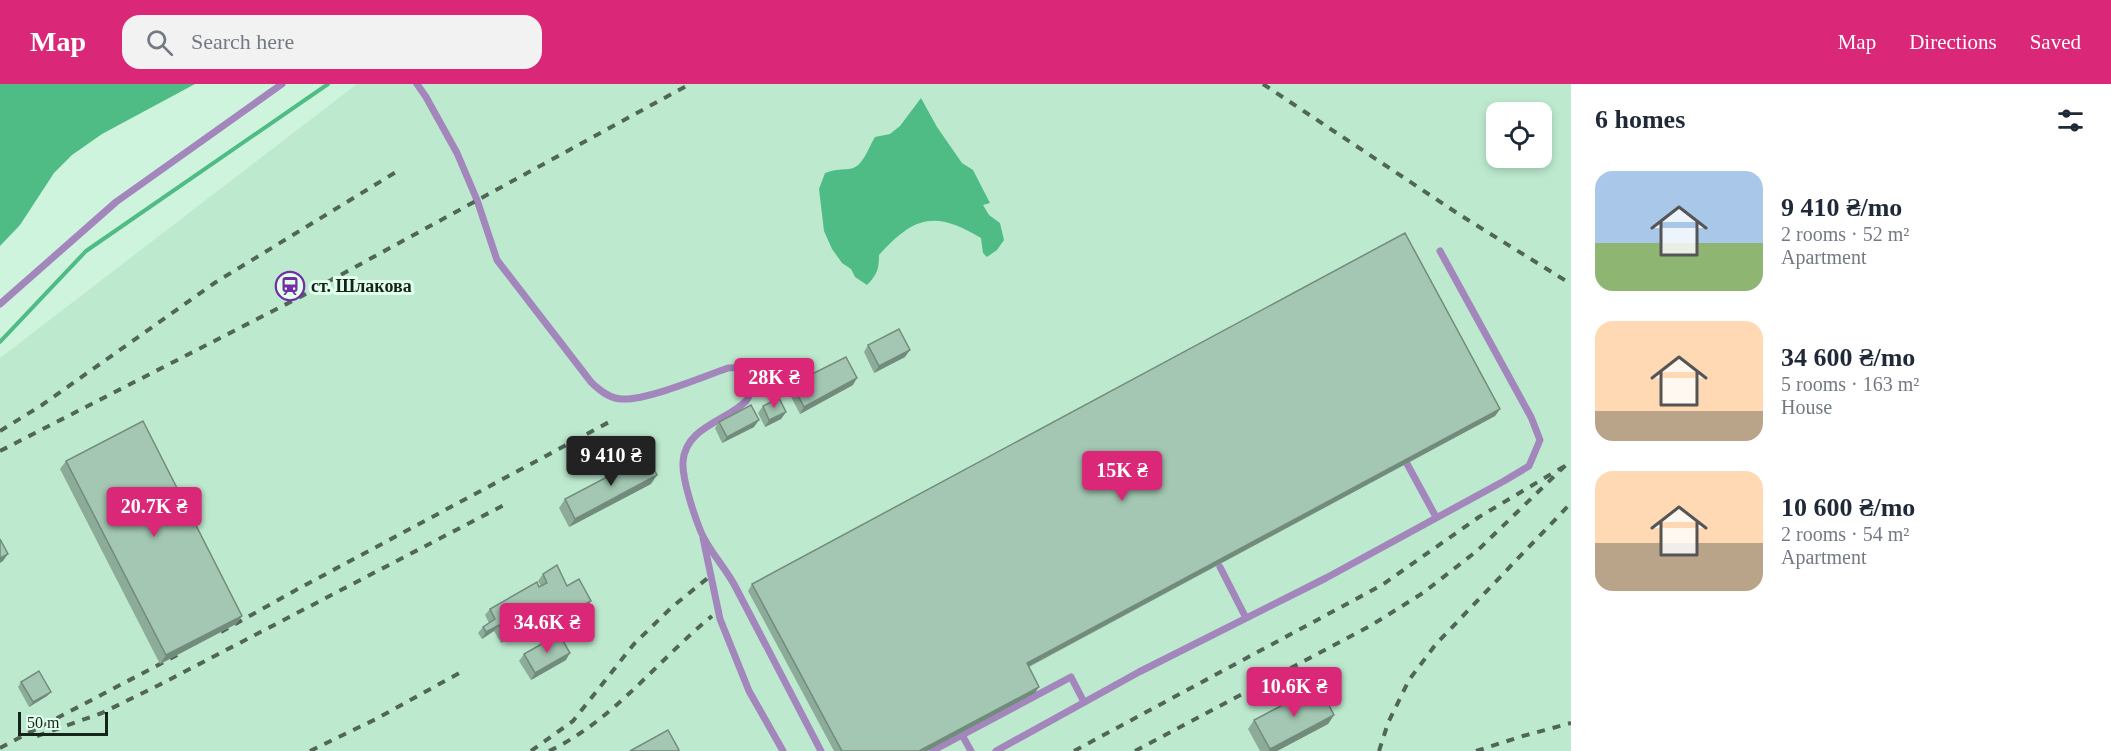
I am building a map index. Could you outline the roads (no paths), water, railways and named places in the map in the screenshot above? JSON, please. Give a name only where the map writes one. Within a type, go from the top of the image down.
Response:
[{"type":"lane","points":[[0,304],[116,202],[282,84]]},
{"type":"lane","points":[[417,84],[457,153],[477,200],[497,260],[591,382],[603,394],[622,399],[643,396],[728,368],[739,368],[746,373],[750,383],[750,394],[745,402],[703,429],[688,445],[683,460],[684,477],[702,533],[720,619],[749,691],[783,751]]},
{"type":"lane","points":[[996,751],[1084,702],[1326,578],[1528,466],[1540,440],[1531,417],[1440,251]]},
{"type":"lane","points":[[1405,460],[1436,517]]},
{"type":"lane","points":[[702,533],[727,570],[821,751]]},
{"type":"lane","points":[[1220,567],[1246,618]]},
{"type":"lane","points":[[933,751],[1071,677],[1084,702]]},
{"type":"lane","points":[[962,735],[971,751]]},
{"type":"waterway","points":[[0,342],[86,251],[328,84]]},
{"type":"railway","points":[[0,451],[302,296],[690,84]]},
{"type":"railway","points":[[1263,84],[1460,215],[1571,284]]},
{"type":"railway","points":[[0,431],[42,405],[216,282],[396,172]]},
{"type":"railway","points":[[221,632],[611,421]]},
{"type":"railway","points":[[1135,751],[1370,626],[1423,593],[1478,550],[1571,460]]},
{"type":"railway","points":[[1074,751],[1382,585],[1479,517],[1563,467]]},
{"type":"railway","points":[[1379,751],[1388,723],[1409,680],[1436,644],[1571,503]]},
{"type":"railway","points":[[37,736],[102,713],[159,685],[504,505]]},
{"type":"railway","points":[[531,751],[573,721],[634,644],[672,607],[709,577]]},
{"type":"railway","points":[[549,751],[572,738],[614,707],[712,616]]},
{"type":"railway","points":[[0,748],[183,652]]},
{"type":"railway","points":[[310,751],[376,719],[463,671]]},
{"type":"railway","points":[[1476,751],[1571,723]]},
{"type":"place","name":"ст. Шлакова","points":[[290,286]]}]
